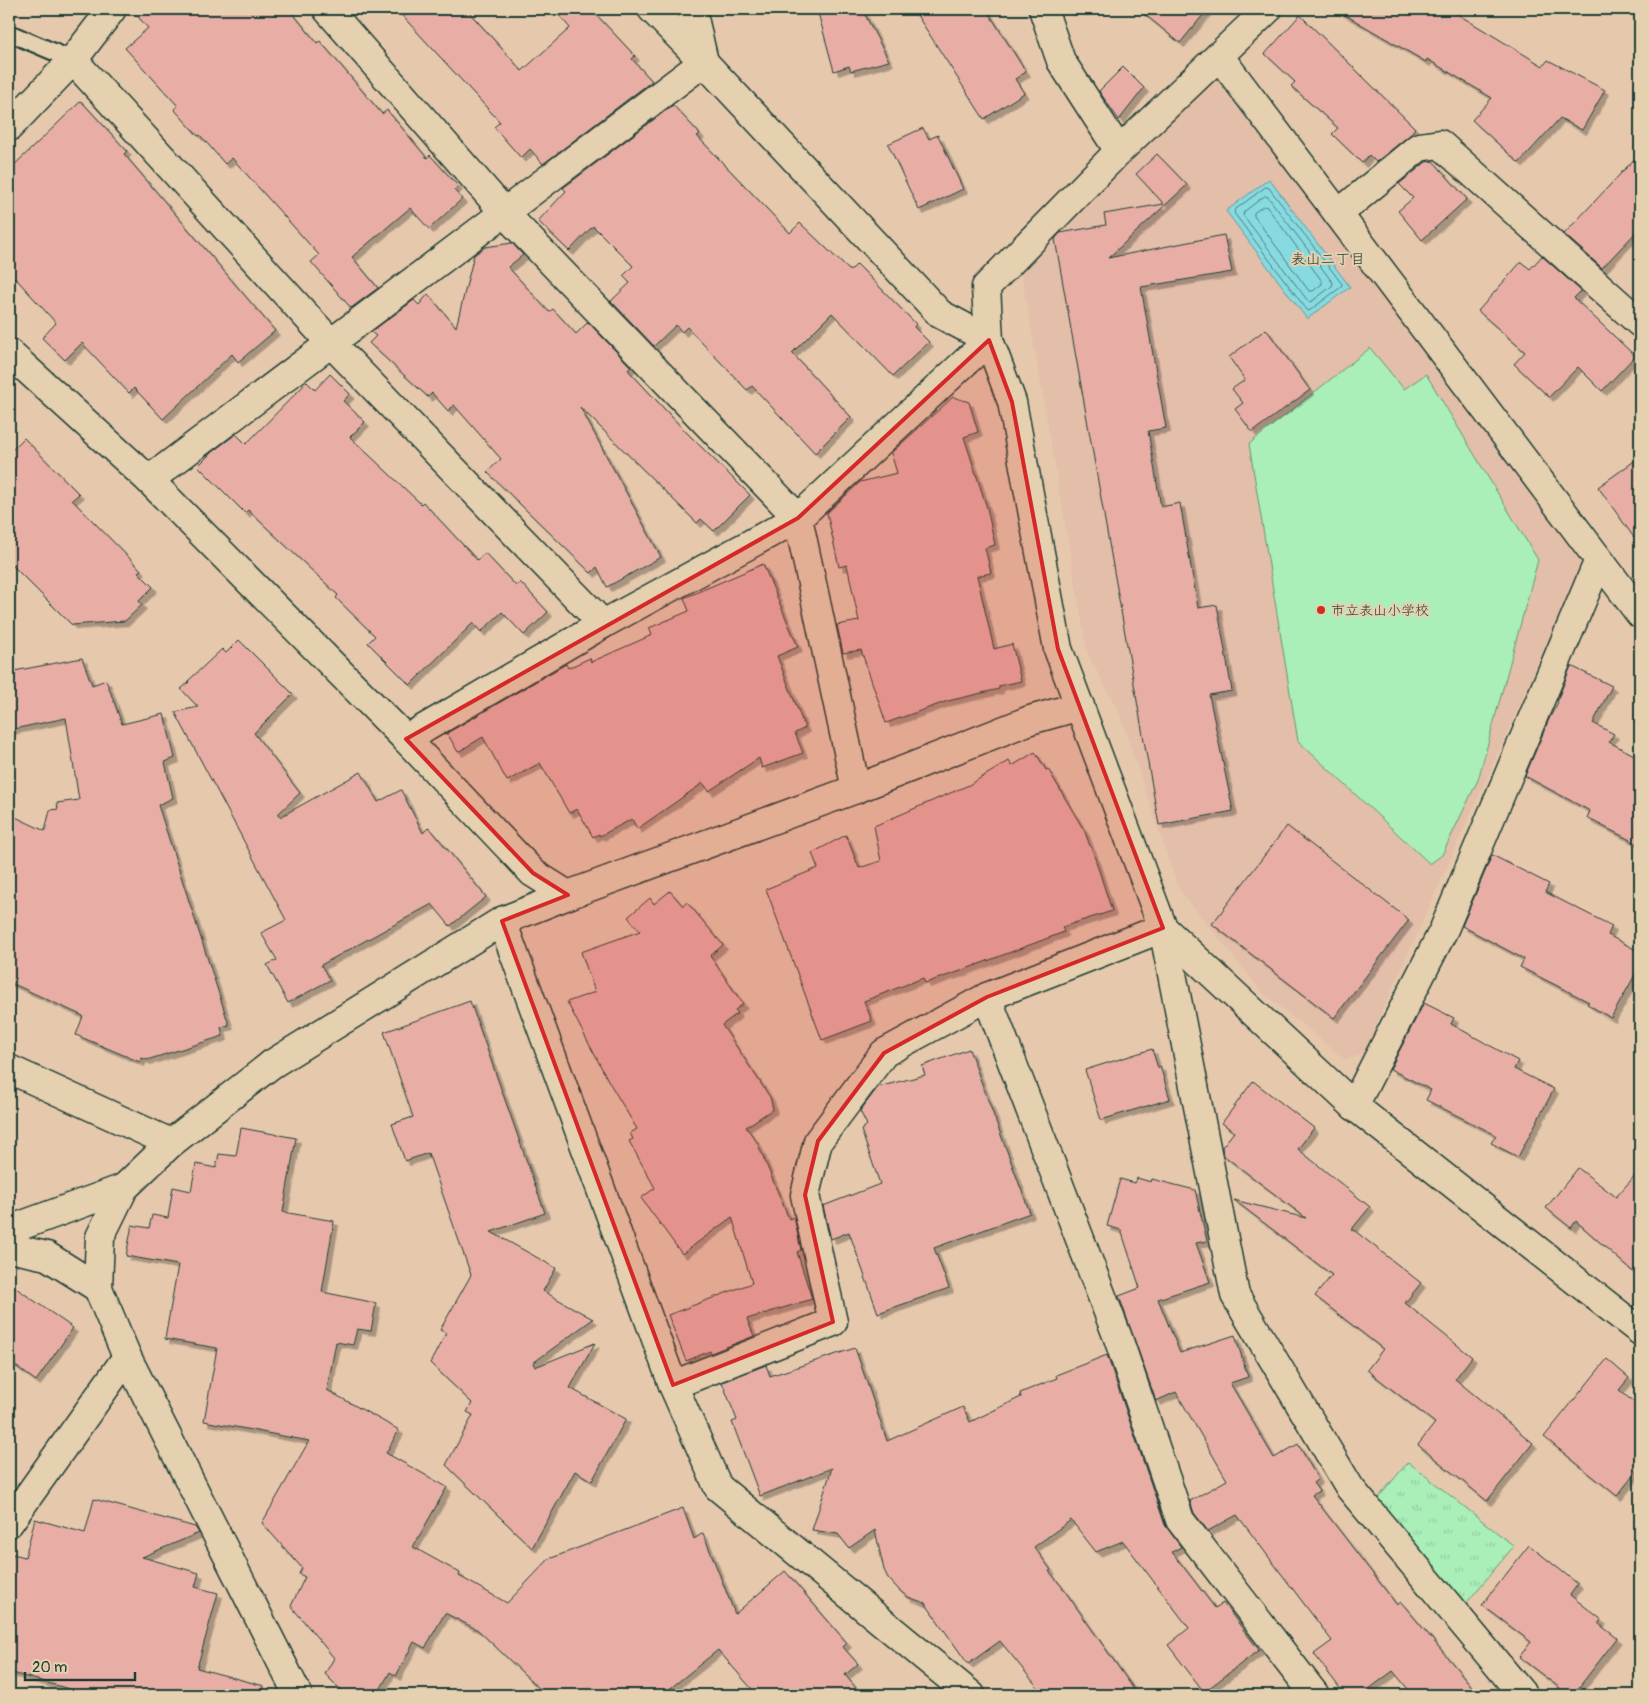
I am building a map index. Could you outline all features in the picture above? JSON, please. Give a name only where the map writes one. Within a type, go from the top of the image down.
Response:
[{"type":"street","points":[[9,127],[73,60],[112,9]]},
{"type":"street","points":[[327,9],[504,212],[798,518],[856,788]]},
{"type":"street","points":[[652,9],[940,314],[989,340]]},
{"type":"street","points":[[692,9],[704,62]]},
{"type":"street","points":[[1043,9],[1061,62],[1119,151]]},
{"type":"street","points":[[1268,9],[1119,151],[986,287],[989,340],[1012,402],[1058,650],[1163,928],[1235,1295],[1350,1488],[1523,1695]]},
{"type":"street","points":[[1219,56],[1640,614]]},
{"type":"street","points":[[73,60],[331,343],[603,624]]},
{"type":"street","points":[[149,480],[704,62]]},
{"type":"street","points":[[1338,214],[1419,147],[1440,144],[1640,323]]},
{"type":"street","points":[[406,738],[603,624],[798,518],[989,340]]},
{"type":"street","points":[[9,353],[149,480],[406,738],[533,873],[568,895]]},
{"type":"street","points":[[1354,1106],[1444,929],[1599,560]]},
{"type":"street","points":[[298,1695],[127,1357],[98,1288],[100,1237],[124,1188],[171,1143],[272,1064],[502,921],[856,788],[1030,720],[1080,706]]},
{"type":"street","points":[[502,921],[673,1385],[718,1487],[971,1695]]},
{"type":"street","points":[[1163,928],[1354,1106],[1640,1331]]},
{"type":"street","points":[[673,1385],[833,1322],[805,1195],[818,1141],[884,1053],[987,997],[1163,928]]},
{"type":"street","points":[[987,997],[1118,1338],[1180,1520],[1315,1695]]},
{"type":"street","points":[[9,1069],[171,1143]]},
{"type":"street","points":[[9,1230],[124,1188]]},
{"type":"street","points":[[9,1248],[47,1256],[98,1288]]},
{"type":"street","points":[[9,1523],[127,1357]]},
{"type":"lane","points":[[9,34],[73,60]]},
{"type":"highlighted area","points":[[989,340],[1012,402],[1058,649],[1163,928],[987,997],[884,1053],[818,1141],[805,1195],[833,1322],[673,1385],[502,921],[568,895],[533,873],[406,739],[798,518]]},
{"type":"shaded area","name":"市立表山小学校","points":[[1219,77],[1578,545],[1582,566],[1363,1054],[1346,1060],[1263,993],[1178,888],[1119,712],[1088,655],[1020,265],[1211,80]]},
{"type":"green space","points":[[1370,348],[1404,389],[1426,374],[1538,560],[1478,780],[1442,855],[1430,864],[1298,741],[1249,444]]},
{"type":"green space","points":[[1408,1462],[1514,1546],[1463,1607],[1374,1503]]},
{"type":"water","points":[[1269,179],[1350,287],[1307,319],[1226,211]]},
{"type":"building","points":[[131,9],[289,9],[317,43],[320,41],[382,114],[387,110],[427,158],[430,155],[458,186],[454,190],[462,199],[429,229],[410,208],[352,257],[378,288],[351,308],[311,262],[319,255],[232,158],[225,164],[200,135],[198,136],[174,109],[178,106],[125,48],[148,28]]},
{"type":"building","points":[[396,9],[466,9],[522,71],[570,28],[554,9],[591,9],[635,56],[632,59],[652,81],[543,164],[530,149],[521,158],[494,127],[500,122]]},
{"type":"building","points":[[817,9],[862,9],[889,61],[851,71],[849,66],[834,71]]},
{"type":"building","points":[[913,9],[986,9],[1026,72],[1015,79],[1024,93],[984,119]]},
{"type":"building","points":[[1138,9],[1208,9],[1180,43]]},
{"type":"building","points":[[1335,9],[1449,9],[1543,66],[1548,60],[1605,90],[1582,130],[1560,118],[1519,163],[1472,120],[1492,98],[1427,59],[1426,62]]},
{"type":"building","points":[[1300,15],[1415,128],[1410,135],[1376,162],[1369,155],[1362,163],[1332,134],[1338,128],[1291,86],[1295,82],[1265,54]]},
{"type":"building","points":[[1123,67],[1144,88],[1119,120],[1099,91]]},
{"type":"building","points":[[81,101],[127,151],[124,154],[275,331],[238,362],[232,354],[163,419],[134,388],[129,393],[82,343],[65,360],[42,338],[56,323],[9,271],[9,170]]},
{"type":"building","points":[[673,105],[700,134],[697,136],[790,233],[800,223],[850,271],[857,264],[916,324],[914,327],[929,342],[893,376],[832,313],[792,353],[851,417],[815,453],[752,386],[747,390],[687,327],[682,332],[676,325],[654,346],[611,301],[630,283],[623,276],[633,266],[593,226],[569,251],[538,221],[566,191],[563,188]]},
{"type":"building","points":[[923,128],[929,139],[938,135],[963,189],[919,210],[888,144]]},
{"type":"building","points":[[1640,153],[1640,228],[1602,268],[1564,234]]},
{"type":"building","points":[[1157,154],[1187,185],[1108,258],[1224,235],[1232,272],[1141,287],[1166,428],[1148,431],[1161,507],[1180,503],[1198,608],[1217,605],[1232,691],[1209,695],[1233,811],[1159,825],[1055,239],[1060,233],[1106,225],[1104,214],[1164,204],[1136,174]]},
{"type":"building","points":[[1433,161],[1467,199],[1422,240],[1398,211],[1413,198],[1399,184],[1426,162]]},
{"type":"building","points":[[512,243],[523,255],[508,267],[549,312],[553,309],[576,334],[588,322],[631,367],[628,370],[684,430],[750,495],[714,531],[701,519],[697,523],[580,407],[661,557],[607,587],[597,567],[591,573],[487,472],[501,459],[454,405],[448,411],[432,393],[428,397],[369,343],[376,336],[371,332],[414,300],[419,305],[428,294],[456,327],[474,255],[485,247]]},
{"type":"building","points":[[1542,256],[1581,291],[1574,298],[1635,356],[1602,391],[1578,367],[1549,397],[1514,364],[1525,352],[1478,311],[1521,262],[1530,269]]},
{"type":"building","points":[[1266,329],[1310,390],[1252,432],[1235,409],[1243,403],[1232,389],[1245,380],[1229,357]]},
{"type":"building","points":[[330,374],[350,394],[343,401],[365,422],[350,437],[421,504],[423,502],[477,560],[485,553],[516,586],[520,582],[548,612],[524,635],[502,612],[481,632],[473,623],[410,685],[368,643],[375,636],[336,598],[338,595],[248,510],[245,513],[198,466],[212,452],[236,434],[246,444],[307,382],[315,390]]},
{"type":"building","points":[[953,397],[969,402],[978,432],[964,437],[987,508],[995,545],[985,548],[991,573],[977,576],[994,649],[1012,644],[1021,681],[999,686],[999,689],[948,701],[886,723],[861,650],[843,653],[837,625],[859,621],[847,565],[839,567],[827,513],[860,482],[897,473],[891,453]]},
{"type":"building","points":[[24,438],[79,494],[72,500],[141,570],[138,572],[153,587],[139,601],[142,605],[125,621],[72,625],[9,562],[9,453]]},
{"type":"building","points":[[1640,457],[1640,546],[1598,487]]},
{"type":"building","points":[[763,564],[798,647],[777,656],[805,728],[795,733],[803,753],[762,768],[759,758],[709,791],[703,783],[637,829],[632,819],[600,836],[599,834],[593,837],[577,809],[569,813],[540,763],[507,781],[483,737],[458,752],[447,733],[566,664],[568,668],[590,658],[591,662],[652,635],[649,628],[689,611],[684,598]]},
{"type":"building","points":[[239,640],[293,694],[254,733],[300,793],[278,814],[280,817],[361,772],[378,802],[401,790],[423,833],[429,827],[486,897],[450,926],[432,904],[321,965],[330,980],[288,1003],[267,965],[277,960],[261,933],[286,920],[175,712],[198,707],[181,689],[222,649],[226,653]]},
{"type":"building","points":[[82,658],[92,685],[106,680],[122,724],[164,714],[175,758],[165,762],[173,798],[158,805],[229,1025],[221,1027],[223,1036],[147,1060],[142,1058],[140,1062],[76,1035],[83,1016],[9,982],[9,814],[45,831],[50,810],[58,809],[57,803],[79,800],[66,718],[9,730],[9,672]]},
{"type":"building","points":[[1571,666],[1612,686],[1593,723],[1614,734],[1609,742],[1640,758],[1640,845],[1587,818],[1590,811],[1525,776],[1558,702]]},
{"type":"building","points":[[1035,752],[1046,770],[1048,769],[1085,832],[1112,911],[1062,927],[1064,932],[958,972],[925,983],[923,978],[864,1001],[872,1021],[822,1040],[766,889],[818,868],[812,853],[846,835],[859,868],[881,861],[874,826],[969,785],[1009,761],[1012,766]]},
{"type":"building","points":[[1287,826],[1409,920],[1334,1018],[1212,924]]},
{"type":"building","points":[[1492,855],[1549,884],[1545,892],[1612,926],[1608,935],[1640,952],[1640,966],[1611,1018],[1587,1004],[1589,1002],[1520,967],[1524,959],[1462,926]]},
{"type":"building","points":[[670,891],[683,906],[687,902],[723,945],[710,956],[743,1004],[735,1010],[738,1013],[722,1025],[770,1097],[773,1109],[746,1127],[757,1142],[789,1219],[794,1217],[801,1250],[797,1252],[812,1299],[747,1319],[754,1336],[686,1361],[668,1315],[752,1283],[732,1217],[682,1254],[641,1198],[655,1188],[629,1141],[633,1139],[630,1133],[637,1129],[609,1082],[567,1002],[595,992],[581,952],[640,931],[628,917],[650,898],[654,904]]},
{"type":"building","points":[[470,1001],[545,1213],[491,1232],[556,1268],[543,1291],[593,1319],[533,1363],[535,1367],[595,1343],[570,1388],[626,1419],[592,1481],[575,1471],[532,1548],[446,1465],[473,1415],[467,1412],[472,1403],[430,1363],[446,1333],[440,1330],[471,1275],[428,1153],[405,1161],[392,1124],[413,1117],[384,1032]]},
{"type":"building","points":[[1424,1003],[1454,1018],[1451,1024],[1518,1061],[1514,1069],[1554,1089],[1518,1157],[1491,1143],[1496,1135],[1426,1100],[1431,1090],[1390,1069]]},
{"type":"building","points":[[969,1049],[1030,1213],[934,1248],[949,1288],[878,1313],[849,1232],[831,1239],[823,1206],[880,1184],[861,1130],[867,1125],[860,1111],[878,1087],[925,1075],[922,1066]]},
{"type":"building","points":[[1152,1049],[1158,1068],[1160,1066],[1170,1099],[1101,1120],[1085,1070]]},
{"type":"building","points":[[1253,1081],[1314,1128],[1298,1149],[1370,1207],[1351,1230],[1355,1231],[1421,1283],[1405,1303],[1472,1357],[1455,1379],[1533,1443],[1487,1501],[1418,1445],[1435,1423],[1367,1370],[1383,1349],[1315,1296],[1332,1275],[1234,1200],[1306,1218],[1223,1155],[1222,1147],[1234,1132],[1222,1123]]},
{"type":"building","points":[[241,1128],[296,1138],[283,1212],[334,1221],[322,1292],[376,1303],[371,1331],[357,1329],[353,1345],[336,1342],[327,1390],[399,1430],[386,1453],[447,1487],[413,1547],[460,1573],[459,1576],[507,1603],[549,1559],[683,1508],[694,1539],[703,1533],[735,1614],[785,1571],[847,1643],[843,1647],[858,1664],[845,1675],[862,1695],[757,1695],[718,1650],[662,1695],[546,1695],[478,1630],[445,1613],[425,1648],[414,1642],[396,1676],[390,1672],[377,1695],[346,1695],[325,1674],[334,1658],[291,1606],[305,1577],[299,1574],[302,1568],[262,1523],[309,1441],[204,1421],[217,1348],[165,1339],[178,1265],[126,1256],[132,1225],[149,1228],[152,1215],[168,1218],[173,1187],[191,1191],[196,1164],[216,1168],[219,1154],[236,1156]]},
{"type":"building","points":[[1578,1168],[1616,1197],[1640,1170],[1640,1278],[1576,1221],[1571,1228],[1546,1208]]},
{"type":"building","points":[[1137,1178],[1151,1182],[1152,1179],[1195,1190],[1207,1241],[1196,1243],[1210,1282],[1158,1299],[1180,1353],[1235,1335],[1248,1377],[1230,1383],[1274,1458],[1298,1444],[1318,1479],[1313,1483],[1319,1491],[1312,1495],[1397,1605],[1401,1602],[1479,1695],[1413,1695],[1393,1671],[1361,1695],[1345,1695],[1314,1654],[1332,1641],[1237,1515],[1208,1531],[1194,1513],[1190,1501],[1227,1480],[1176,1392],[1156,1401],[1119,1296],[1140,1288],[1121,1230],[1107,1226],[1120,1179],[1135,1183]]},
{"type":"building","points":[[9,1283],[73,1328],[36,1381],[9,1361]]},
{"type":"building","points":[[855,1348],[887,1441],[963,1407],[970,1422],[1021,1397],[1020,1393],[1057,1378],[1056,1375],[1107,1355],[1165,1525],[1181,1547],[1172,1552],[1215,1608],[1223,1603],[1259,1650],[1204,1692],[1168,1645],[1189,1628],[1123,1541],[1096,1552],[1071,1520],[1034,1547],[1051,1570],[1049,1571],[1138,1695],[1044,1695],[1000,1641],[968,1664],[925,1603],[908,1597],[888,1578],[884,1570],[875,1530],[849,1548],[838,1534],[812,1530],[832,1468],[760,1496],[732,1422],[737,1420],[722,1382],[766,1365],[770,1376]]},
{"type":"building","points":[[1607,1359],[1629,1378],[1619,1390],[1640,1407],[1640,1467],[1617,1496],[1544,1437]]},
{"type":"building","points":[[94,1499],[195,1527],[199,1533],[142,1557],[199,1573],[195,1587],[218,1593],[197,1668],[264,1686],[263,1695],[108,1695],[81,1689],[80,1692],[9,1672],[9,1570],[13,1554],[25,1557],[35,1519],[85,1533]]},
{"type":"building","points":[[1529,1545],[1578,1584],[1570,1595],[1602,1620],[1599,1624],[1617,1638],[1573,1695],[1569,1695],[1519,1657],[1531,1642],[1482,1605]]},
{"type":"place","name":"市立表山小学校","points":[[1321,610]]},
{"type":"district","name":"表山二丁目","points":[[1328,259]]}]
